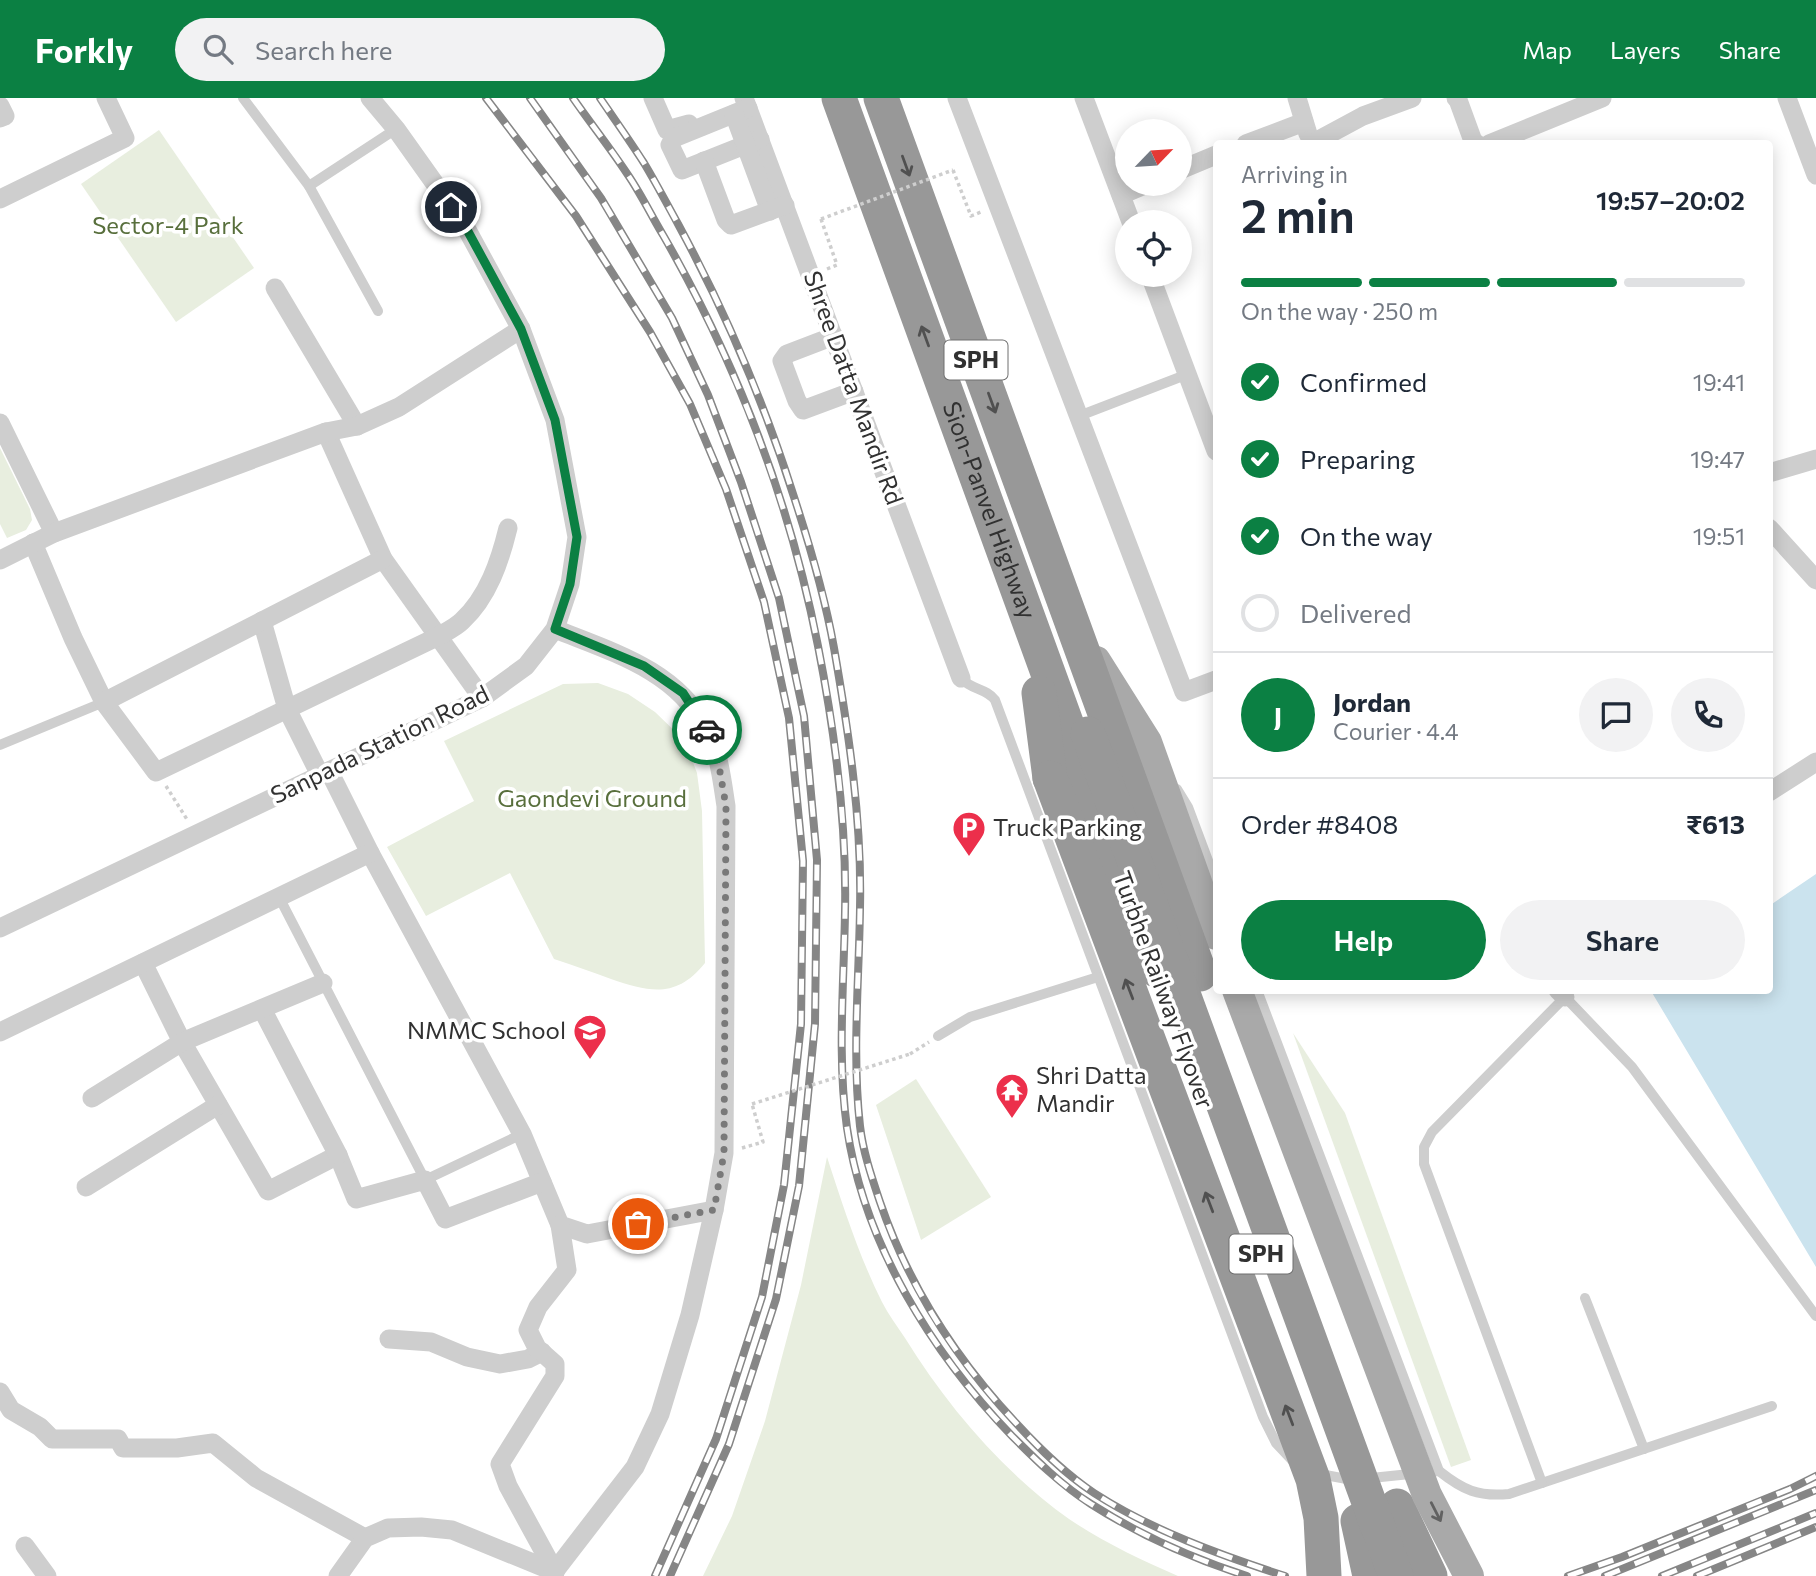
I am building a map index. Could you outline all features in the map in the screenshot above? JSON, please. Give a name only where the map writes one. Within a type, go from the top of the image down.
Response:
[{"type":"highway","name":"Sion-Panvel Highway","points":[[882,99],[1070,618]]},
{"type":"highway","name":"Sion-Panvel Highway","points":[[840,104],[1032,631]]},
{"type":"highway","name":"Turbhe Railway Flyover","points":[[1070,618],[1422,1576]]},
{"type":"highway","name":"Turbhe Railway Flyover","points":[[1032,631],[1343,1476],[1358,1521],[1370,1576]]},
{"type":"highway","name":"Turbhe Railway Flyover","points":[[1032,631],[1050,778],[1313,1479],[1321,1518],[1324,1576]]},
{"type":"highway","points":[[1055,696],[1088,734],[1396,1576]]},
{"type":"highway","name":"Turbhe Railway Flyover","points":[[1397,1506],[1430,1576]]},
{"type":"main road","points":[[1070,618],[1147,742],[1213,927]]},
{"type":"main road","points":[[1239,994],[1427,1495],[1469,1576]]},
{"type":"street","points":[[0,199],[125,138],[106,98]]},
{"type":"street","name":"Sanpada Station Road","points":[[1,922],[197,834],[482,698],[526,666],[555,629],[570,584],[577,537],[555,420],[521,329],[465,226],[396,129],[370,98]]},
{"type":"street","points":[[653,98],[667,130],[671,131],[738,105]]},
{"type":"street","points":[[957,98],[1184,692],[1213,681]]},
{"type":"street","points":[[1084,98],[1115,179]]},
{"type":"street","points":[[1297,98],[1310,140]]},
{"type":"street","points":[[1318,140],[1363,116],[1412,98]]},
{"type":"street","points":[[1456,98],[1473,140]]},
{"type":"street","points":[[1499,140],[1602,98]]},
{"type":"street","points":[[1787,98],[1812,152],[1816,175]]},
{"type":"street","points":[[738,105],[674,138],[670,145],[682,170],[753,142]]},
{"type":"street","name":"Shree Datta Mandir Rd","points":[[738,105],[777,208],[834,336],[961,678]]},
{"type":"street","points":[[0,106],[5,116],[0,118]]},
{"type":"street","points":[[1257,140],[1304,122]]},
{"type":"street","points":[[1192,165],[1213,156]]},
{"type":"street","points":[[704,161],[731,225],[777,208]]},
{"type":"street","points":[[1155,287],[1213,442]]},
{"type":"street","points":[[275,288],[356,426]]},
{"type":"street","points":[[0,560],[54,533],[326,432],[356,426],[399,407],[521,329]]},
{"type":"street","points":[[834,336],[787,354],[782,361],[803,410],[854,391]]},
{"type":"street","points":[[0,423],[54,533]]},
{"type":"street","points":[[326,432],[383,559],[482,698]]},
{"type":"street","points":[[1773,472],[1816,458]]},
{"type":"street","points":[[33,543],[73,638],[104,702],[156,772],[439,636],[462,622],[486,590],[500,561],[508,528]]},
{"type":"street","points":[[1773,532],[1816,580]]},
{"type":"street","points":[[104,702],[383,559]]},
{"type":"street","points":[[262,621],[287,709],[370,853],[522,1134],[560,1226],[567,1270],[538,1307],[528,1330],[541,1352],[555,1364],[555,1376],[500,1464],[508,1486],[553,1574]]},
{"type":"street","points":[[553,1574],[635,1466],[660,1414],[690,1314],[714,1210],[724,1153],[726,806],[719,766],[706,728],[683,693],[644,666],[555,629]]},
{"type":"street","points":[[1773,789],[1816,762]]},
{"type":"street","points":[[0,1032],[370,853]]},
{"type":"street","points":[[143,963],[183,1042],[268,1191],[338,1154]]},
{"type":"street","points":[[92,1098],[183,1042],[323,983]]},
{"type":"street","points":[[261,1009],[338,1154],[356,1199],[425,1180],[445,1219],[542,1182]]},
{"type":"street","points":[[86,1187],[218,1105]]},
{"type":"street","points":[[560,1226],[587,1234],[714,1210]]},
{"type":"street","points":[[389,1339],[431,1342],[467,1357],[500,1364],[528,1359],[541,1352]]},
{"type":"street","points":[[0,1392],[11,1410],[40,1427],[52,1439],[118,1439],[123,1448],[177,1448],[213,1443],[256,1478],[365,1538]]},
{"type":"street","points":[[338,1576],[365,1538],[388,1528],[421,1527],[452,1530],[553,1574]]},
{"type":"street","points":[[25,1546],[47,1576]]},
{"type":"lane","points":[[243,98],[309,186],[378,311]]},
{"type":"lane","points":[[309,186],[396,129]]},
{"type":"lane","points":[[1079,416],[1188,374]]},
{"type":"lane","points":[[961,678],[967,685],[990,694],[995,700],[1263,1417],[1276,1443],[1298,1466],[1333,1478],[1352,1480],[1439,1471]]},
{"type":"lane","points":[[0,745],[104,702]]},
{"type":"lane","points":[[1147,742],[1188,807],[1213,874]]},
{"type":"lane","points":[[279,897],[425,1180],[522,1134]]},
{"type":"lane","points":[[938,1036],[970,1017],[1098,978]]},
{"type":"lane","points":[[1259,994],[1439,1471],[1459,1487],[1489,1496],[1509,1494],[1772,1406]]},
{"type":"lane","points":[[1542,1483],[1424,1164],[1424,1147],[1432,1132],[1561,994],[1632,1067],[1816,1316]]},
{"type":"lane","points":[[1585,1298],[1644,1449]]},
{"type":"path","points":[[838,265],[821,219],[953,170],[971,216]]},
{"type":"path","points":[[156,772],[197,834]]},
{"type":"path","points":[[763,1142],[752,1104],[910,1054],[938,1036]]},
{"type":"green space","name":"Sector-4 Park","points":[[159,130],[254,268],[176,322],[81,184]]},
{"type":"green space","points":[[0,448],[30,509],[32,520],[26,530],[7,538],[0,524]]},
{"type":"green space","name":"Gaondevi Ground","points":[[598,683],[628,694],[655,712],[685,741],[697,773],[702,811],[705,963],[684,983],[673,987],[638,987],[554,959],[510,873],[426,916],[387,847],[474,801],[444,741],[563,684]]},
{"type":"green space","points":[[1293,1033],[1345,1113],[1471,1460],[1451,1467]]},
{"type":"green space","points":[[916,1079],[991,1197],[921,1240],[876,1105]]},
{"type":"green space","points":[[827,1157],[859,1249],[882,1302],[921,1363],[958,1413],[999,1459],[1069,1519],[1122,1550],[1178,1576],[703,1576],[732,1516],[765,1421],[801,1285]]},
{"type":"water","points":[[1816,874],[1816,1267],[1653,994],[1773,994],[1773,903]]},
{"type":"railway","points":[[486,98],[576,216],[650,332],[690,404],[726,489],[764,602],[789,718],[803,861],[801,1024],[784,1185],[762,1297],[716,1439],[655,1576]]},
{"type":"railway","points":[[530,98],[601,198],[672,318],[708,395],[741,482],[779,598],[804,716],[817,860],[815,1024],[799,1186],[776,1299],[729,1444],[670,1576]]},
{"type":"railway","points":[[573,98],[637,190],[714,333],[757,434],[792,539],[818,646],[835,745],[842,812],[845,879],[842,1074],[847,1128],[856,1171],[886,1255],[929,1333],[955,1369],[1012,1436],[1049,1472],[1080,1497],[1128,1526],[1187,1554],[1247,1576]]},
{"type":"railway","points":[[600,98],[653,178],[727,324],[757,392],[782,462],[822,591],[845,713],[857,810],[860,875],[856,1072],[860,1126],[874,1184],[905,1263],[936,1320],[973,1373],[1025,1433],[1073,1477],[1094,1493],[1162,1530],[1285,1576]]},
{"type":"railway","points":[[1568,1576],[1622,1557],[1816,1476]]},
{"type":"railway","points":[[1605,1576],[1816,1490]]},
{"type":"railway","points":[[1662,1576],[1816,1513]]},
{"type":"railway","points":[[1697,1576],[1816,1527]]},
{"type":"way so far","points":[[638,1224],[714,1210],[724,1153],[726,806],[719,766],[707,730]]},
{"type":"place","name":"Truck Parking","points":[[969,858]]},
{"type":"place","name":"NMMC School","points":[[590,1061]]},
{"type":"place","name":"Shri Datta Mandir","points":[[1012,1120]]},
{"type":"route","points":[[451,207],[465,226],[521,329],[555,420],[577,537],[570,584],[555,629],[644,666],[683,693],[707,730]]}]
